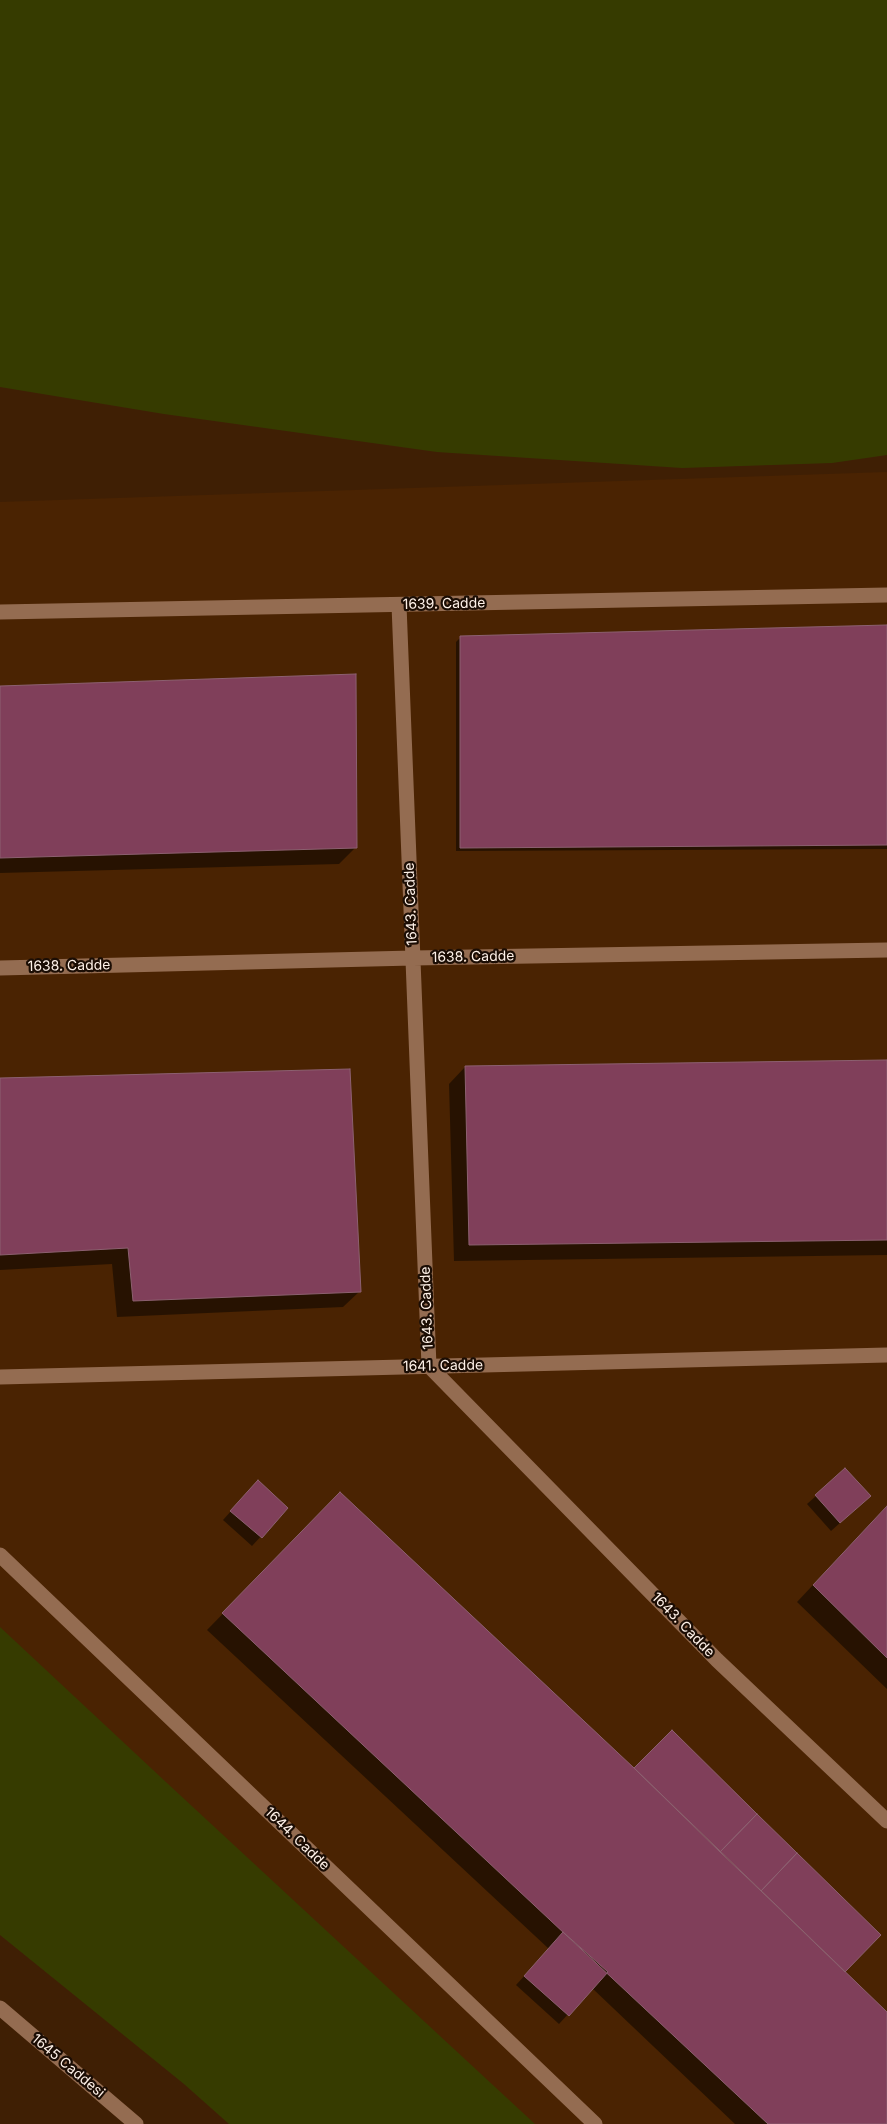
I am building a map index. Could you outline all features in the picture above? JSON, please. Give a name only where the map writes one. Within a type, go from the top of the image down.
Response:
[{"type":"street","name":"1639. Cadde","points":[[0,612],[887,594]]},
{"type":"street","name":"1643. Cadde","points":[[399,605],[429,1366],[717,1660],[887,1822]]},
{"type":"street","name":"1638. Cadde","points":[[0,968],[413,958],[887,950]]},
{"type":"street","name":"1641. Cadde","points":[[0,1377],[887,1355]]},
{"type":"street","name":"1644. Cadde","points":[[0,1555],[595,2124]]},
{"type":"street","name":"1645 Caddesi","points":[[0,2008],[136,2124]]},
{"type":"shaded area","points":[[887,472],[887,2124],[335,2124],[0,1798],[0,502]]},
{"type":"green space","points":[[0,0],[887,0],[887,455],[832,463],[682,468],[437,452],[164,414],[0,387]]},
{"type":"green space","points":[[0,1627],[535,2124],[229,2124],[184,2084],[0,1935]]},
{"type":"building","points":[[887,625],[887,845],[460,848],[460,636]]},
{"type":"building","points":[[356,674],[357,848],[0,858],[0,686]]},
{"type":"building","points":[[887,1060],[887,1240],[469,1245],[465,1066]]},
{"type":"building","points":[[350,1069],[361,1292],[133,1301],[128,1248],[0,1255],[0,1078]]},
{"type":"building","points":[[845,1468],[871,1496],[840,1523],[815,1495]]},
{"type":"building","points":[[258,1480],[288,1508],[262,1538],[230,1511]]},
{"type":"building","points":[[340,1492],[634,1768],[887,2012],[887,2124],[768,2124],[222,1613]]},
{"type":"building","points":[[887,1506],[887,1658],[813,1585]]},
{"type":"building","points":[[672,1730],[757,1814],[720,1852],[634,1768]]},
{"type":"building","points":[[757,1814],[797,1853],[761,1891],[720,1852]]},
{"type":"building","points":[[797,1853],[881,1935],[845,1972],[761,1891]]},
{"type":"building","points":[[563,1932],[608,1972],[569,2016],[524,1976]]}]
